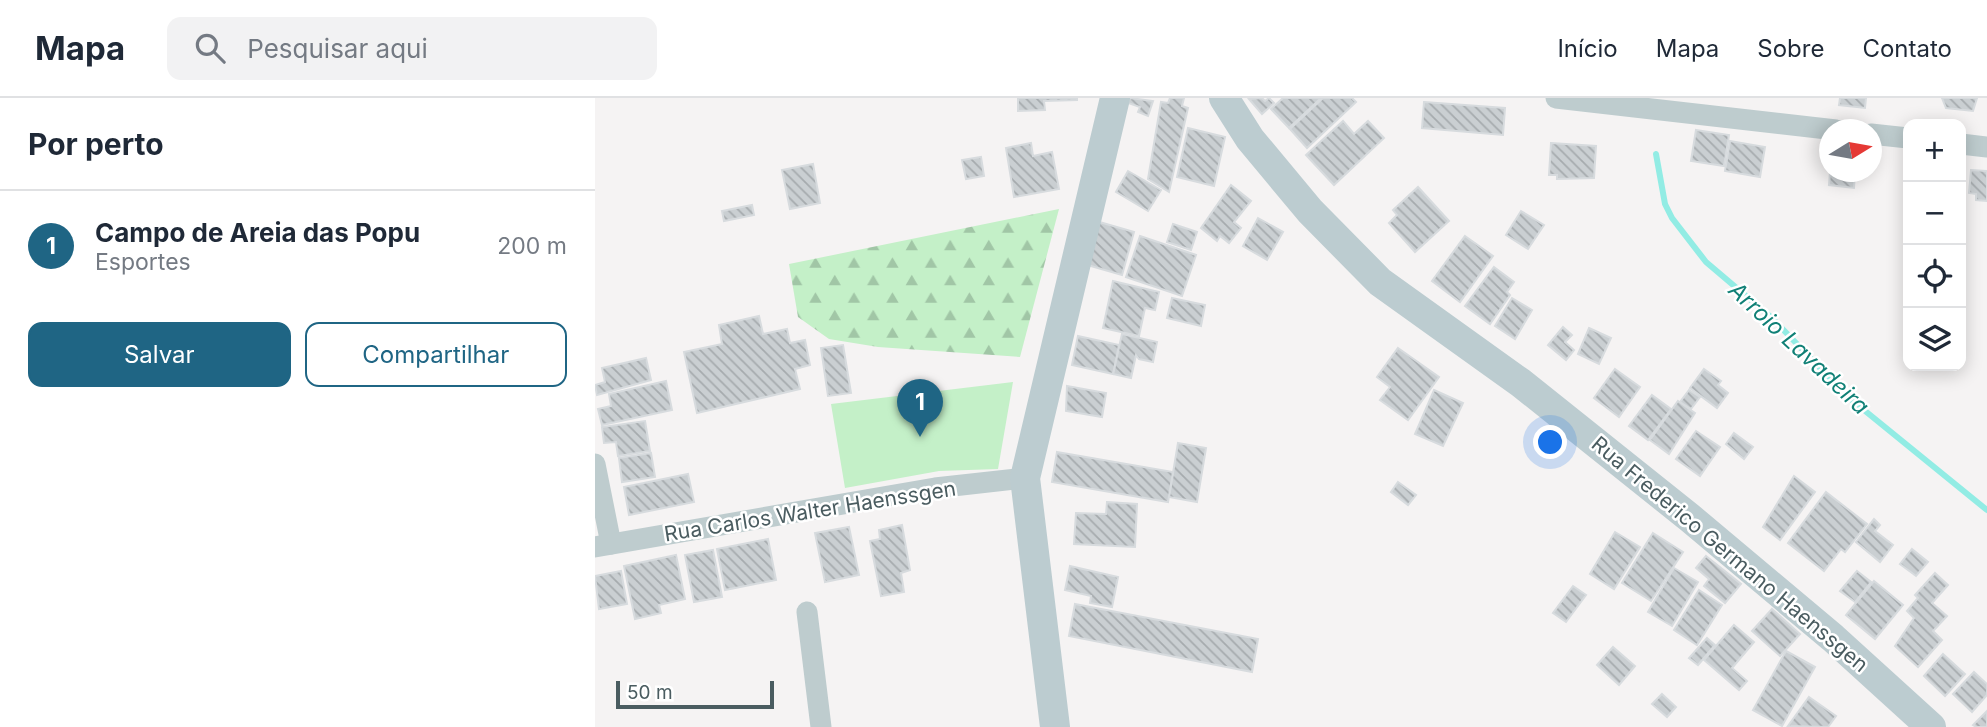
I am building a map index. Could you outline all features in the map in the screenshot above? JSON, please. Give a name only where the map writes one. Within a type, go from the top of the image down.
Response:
[{"type":"main road","points":[[1055,727],[1025,478],[1115,98]]},
{"type":"main road","name":"Rua Frederico Germano Haenssgen","points":[[1224,98],[1250,139],[1310,211],[1380,282],[1521,383],[1679,509],[1833,638],[1931,727]]},
{"type":"street","points":[[1556,98],[1819,128]]},
{"type":"street","points":[[1882,135],[1903,137]]},
{"type":"street","points":[[1966,144],[1987,146]]},
{"type":"street","points":[[595,464],[603,545]]},
{"type":"street","name":"Rua Carlos Walter Haenssgen","points":[[603,545],[935,488],[1025,478]]},
{"type":"street","points":[[807,612],[821,727]]},
{"type":"green space","points":[[1059,209],[1020,357],[878,347],[829,339],[798,317],[789,264]]},
{"type":"green space","points":[[1013,382],[998,469],[939,471],[845,488],[831,404]]},
{"type":"building","points":[[1018,98],[1077,100],[1044,101],[1045,110],[1018,111]]},
{"type":"building","points":[[1130,98],[1153,101],[1148,116],[1138,112],[1140,107],[1128,103]]},
{"type":"building","points":[[1170,98],[1184,98],[1182,106],[1188,108],[1169,192],[1148,179],[1161,102],[1168,103]]},
{"type":"building","points":[[1262,98],[1265,101],[1269,98],[1274,103],[1262,114],[1249,99]]},
{"type":"building","points":[[1283,98],[1321,98],[1289,128],[1271,109]]},
{"type":"building","points":[[1323,98],[1352,98],[1356,102],[1307,148],[1290,129]]},
{"type":"building","points":[[1840,98],[1866,98],[1865,108],[1839,105]]},
{"type":"building","points":[[1942,98],[1977,98],[1973,111],[1946,108]]},
{"type":"building","points":[[1424,102],[1505,108],[1503,135],[1422,128]]},
{"type":"building","points":[[1343,121],[1354,134],[1368,121],[1384,138],[1334,185],[1306,155]]},
{"type":"building","points":[[1188,128],[1225,137],[1214,186],[1177,177]]},
{"type":"building","points":[[1696,130],[1729,135],[1724,166],[1691,161]]},
{"type":"building","points":[[1730,141],[1765,147],[1760,177],[1725,171]]},
{"type":"building","points":[[1031,143],[1033,156],[1052,152],[1059,189],[1014,197],[1006,148]]},
{"type":"building","points":[[1551,143],[1596,146],[1594,178],[1557,179],[1557,175],[1549,175]]},
{"type":"building","points":[[981,157],[984,176],[966,179],[962,160]]},
{"type":"building","points":[[813,164],[820,203],[790,209],[782,170]]},
{"type":"building","points":[[1971,170],[1987,171],[1987,201],[1976,200],[1976,194],[1969,193]]},
{"type":"building","points":[[1128,171],[1161,190],[1148,211],[1116,192]]},
{"type":"building","points":[[1829,182],[1854,182],[1854,188],[1829,185]]},
{"type":"building","points":[[1231,185],[1251,201],[1234,222],[1241,228],[1229,243],[1220,236],[1217,241],[1201,228]]},
{"type":"building","points":[[1418,187],[1449,221],[1415,252],[1389,223],[1397,215],[1393,210]]},
{"type":"building","points":[[752,205],[754,215],[724,221],[722,211]]},
{"type":"building","points":[[1521,211],[1544,225],[1528,249],[1506,235]]},
{"type":"building","points":[[1258,218],[1283,232],[1267,260],[1243,246]]},
{"type":"building","points":[[1096,221],[1134,232],[1122,275],[1084,264]]},
{"type":"building","points":[[1173,224],[1197,232],[1191,250],[1167,242]]},
{"type":"building","points":[[1140,236],[1196,255],[1182,296],[1126,277]]},
{"type":"building","points":[[1465,236],[1493,256],[1460,302],[1432,281]]},
{"type":"building","points":[[1494,267],[1514,282],[1507,292],[1510,295],[1490,324],[1465,306]]},
{"type":"building","points":[[1113,281],[1159,292],[1155,310],[1145,308],[1139,336],[1103,328]]},
{"type":"building","points":[[1172,298],[1205,305],[1201,326],[1167,318]]},
{"type":"building","points":[[1512,298],[1532,310],[1515,339],[1495,326]]},
{"type":"building","points":[[759,316],[763,334],[787,329],[790,343],[805,340],[810,365],[795,369],[800,389],[697,413],[684,352],[722,344],[719,325]]},
{"type":"building","points":[[1563,327],[1572,335],[1565,342],[1574,350],[1566,360],[1548,345]]},
{"type":"building","points":[[1589,328],[1611,338],[1599,364],[1578,354]]},
{"type":"building","points":[[1122,334],[1157,342],[1153,362],[1139,359],[1136,355],[1131,378],[1113,374]]},
{"type":"building","points":[[1078,336],[1119,345],[1113,374],[1072,365]]},
{"type":"building","points":[[843,345],[851,393],[828,396],[821,348]]},
{"type":"building","points":[[1398,348],[1439,377],[1408,420],[1380,400],[1390,387],[1377,377]]},
{"type":"building","points":[[646,358],[651,380],[597,395],[595,385],[605,382],[602,368]]},
{"type":"building","points":[[1615,369],[1640,387],[1619,417],[1594,398]]},
{"type":"building","points":[[1704,369],[1721,381],[1718,385],[1728,393],[1717,408],[1690,388]]},
{"type":"building","points":[[666,381],[672,410],[602,425],[598,409],[611,406],[609,394]]},
{"type":"building","points":[[1067,386],[1106,393],[1102,417],[1066,411]]},
{"type":"building","points":[[1434,390],[1463,403],[1443,446],[1415,434]]},
{"type":"building","points":[[1689,390],[1700,397],[1691,409],[1680,402]]},
{"type":"building","points":[[1652,395],[1671,409],[1648,440],[1629,426]]},
{"type":"building","points":[[1678,401],[1695,413],[1669,454],[1650,440]]},
{"type":"building","points":[[645,421],[650,451],[618,456],[616,442],[604,443],[602,427]]},
{"type":"building","points":[[1696,431],[1720,447],[1700,476],[1676,459]]},
{"type":"building","points":[[1734,433],[1753,447],[1744,459],[1726,444]]},
{"type":"building","points":[[1178,443],[1206,448],[1197,502],[1169,497]]},
{"type":"building","points":[[1057,452],[1173,472],[1168,502],[1052,482]]},
{"type":"building","points":[[651,453],[655,477],[622,482],[619,458]]},
{"type":"building","points":[[688,474],[694,502],[629,515],[624,487]]},
{"type":"building","points":[[1794,476],[1815,492],[1780,540],[1763,527]]},
{"type":"building","points":[[1398,482],[1416,495],[1408,505],[1391,492]]},
{"type":"building","points":[[1826,492],[1867,524],[1845,552],[1841,549],[1824,571],[1788,543]]},
{"type":"building","points":[[1107,502],[1137,504],[1135,547],[1074,544],[1076,513],[1106,514]]},
{"type":"building","points":[[1874,519],[1880,525],[1875,531],[1893,545],[1880,562],[1856,542]]},
{"type":"building","points":[[902,525],[910,570],[901,573],[904,592],[881,596],[870,541],[880,539],[879,530]]},
{"type":"building","points":[[849,527],[859,575],[825,582],[815,533]]},
{"type":"building","points":[[1615,532],[1640,547],[1614,589],[1590,574]]},
{"type":"building","points":[[1653,533],[1683,552],[1651,601],[1622,583]]},
{"type":"building","points":[[768,539],[776,580],[725,590],[717,549]]},
{"type":"building","points":[[1912,549],[1928,562],[1916,576],[1900,564]]},
{"type":"building","points":[[713,550],[722,597],[694,602],[685,555]]},
{"type":"building","points":[[676,555],[685,599],[659,605],[661,613],[635,619],[624,566]]},
{"type":"building","points":[[1706,556],[1741,584],[1725,603],[1704,586],[1709,579],[1696,568]]},
{"type":"building","points":[[1070,566],[1118,577],[1112,607],[1090,603],[1091,596],[1065,590]]},
{"type":"building","points":[[1674,568],[1698,582],[1672,626],[1648,612]]},
{"type":"building","points":[[621,571],[627,604],[599,609],[595,576]]},
{"type":"building","points":[[1857,571],[1871,582],[1855,602],[1840,591]]},
{"type":"building","points":[[1935,573],[1948,585],[1932,603],[1947,616],[1933,631],[1942,640],[1918,667],[1895,646],[1914,618],[1907,611],[1918,598],[1915,595]]},
{"type":"building","points":[[1874,581],[1903,605],[1875,639],[1846,615]]},
{"type":"building","points":[[1573,586],[1586,595],[1566,622],[1553,613]]},
{"type":"building","points":[[1699,590],[1722,605],[1697,645],[1674,630]]},
{"type":"building","points":[[1075,604],[1258,639],[1252,672],[1069,636]]},
{"type":"building","points":[[1772,609],[1800,634],[1780,656],[1752,631]]},
{"type":"building","points":[[1734,625],[1754,642],[1732,668],[1747,681],[1739,690],[1704,660]]},
{"type":"building","points":[[1707,638],[1715,645],[1698,665],[1689,658]]},
{"type":"building","points":[[1613,647],[1635,666],[1619,685],[1597,665]]},
{"type":"building","points":[[1786,651],[1815,667],[1782,726],[1753,710]]},
{"type":"building","points":[[1943,654],[1965,674],[1945,696],[1924,676]]},
{"type":"building","points":[[1974,672],[1987,684],[1987,695],[1972,712],[1953,694]]},
{"type":"building","points":[[1662,694],[1676,707],[1667,717],[1652,704]]},
{"type":"building","points":[[1809,697],[1836,716],[1828,727],[1788,726]]},
{"type":"building","points":[[1987,711],[1987,727],[1973,725]]},
{"type":"waterway","name":"Arroio Lavadeira","points":[[1656,154],[1665,204],[1672,218],[1706,262],[1772,318],[1848,397],[1987,510]]},
{"type":"place","name":"Campo de Areia das Popu","points":[[920,437]]}]
